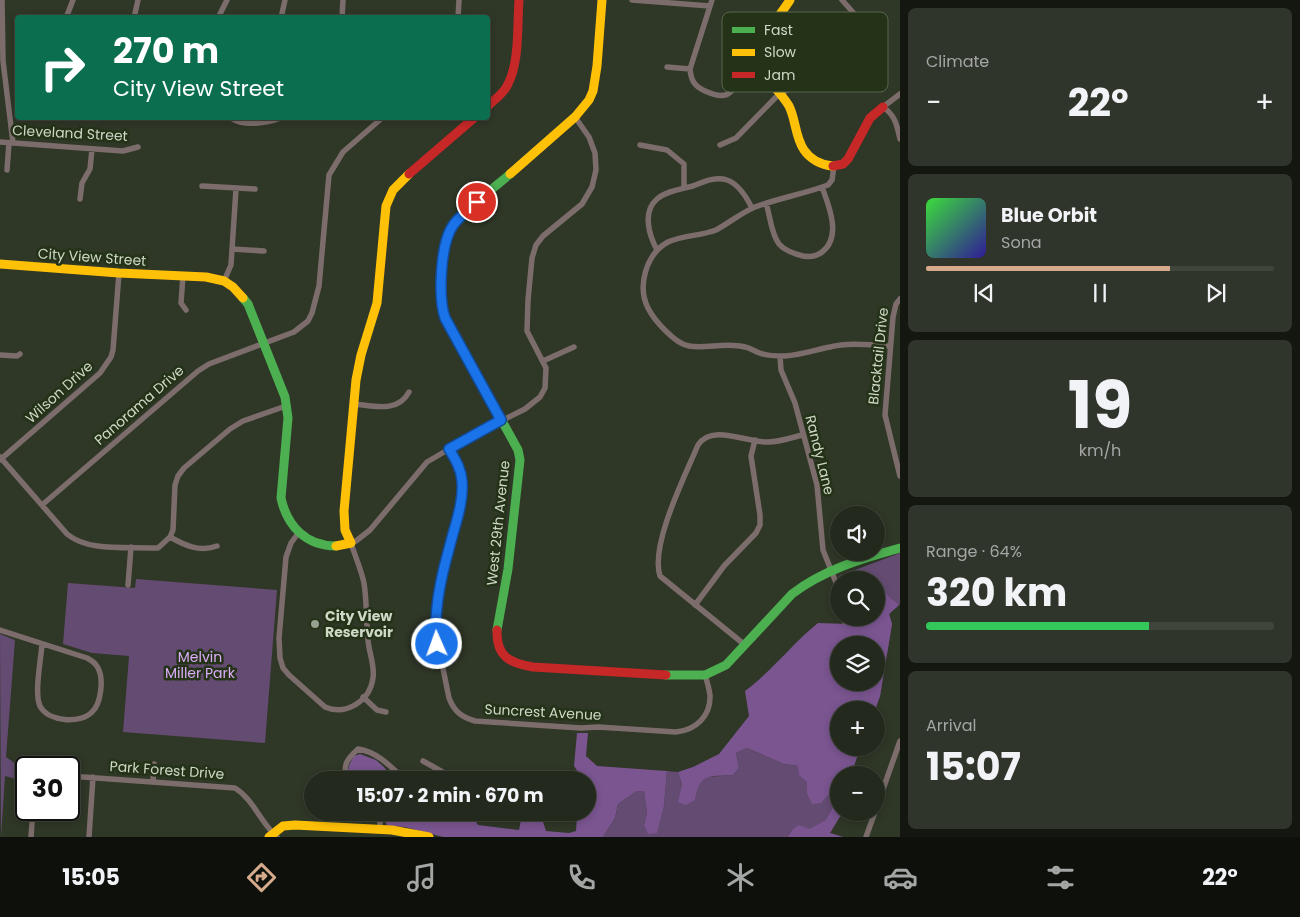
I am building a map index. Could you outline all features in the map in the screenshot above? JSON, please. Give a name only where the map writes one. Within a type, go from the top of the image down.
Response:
[{"type":"street","points":[[2,0],[1,38],[11,143],[7,170]]},
{"type":"street","points":[[67,15],[71,0]]},
{"type":"street","points":[[135,15],[138,0]]},
{"type":"street","points":[[220,15],[227,0]]},
{"type":"street","points":[[282,15],[286,0]]},
{"type":"street","points":[[342,15],[343,0]]},
{"type":"street","points":[[458,15],[459,0]]},
{"type":"street","points":[[490,104],[504,91],[510,80],[514,62],[519,0]]},
{"type":"street","name":"West 29th Avenue","points":[[602,0],[595,84],[590,98],[583,109],[453,224],[447,237],[440,297],[445,318],[518,450],[520,465],[506,585],[497,633],[502,652],[508,660],[523,666],[682,676],[705,675],[726,665],[796,590],[812,580],[830,573]]},
{"type":"street","points":[[632,0],[711,3],[690,69],[691,79],[695,84],[708,92],[722,95],[729,92]]},
{"type":"street","points":[[782,12],[790,0]]},
{"type":"street","points":[[842,0],[853,12]]},
{"type":"street","points":[[667,67],[690,69]]},
{"type":"street","points":[[720,145],[736,138],[784,92]]},
{"type":"street","points":[[780,94],[791,112],[796,137],[801,147],[809,156],[824,165],[834,166],[840,165],[848,159],[868,120],[900,94]]},
{"type":"street","points":[[883,107],[890,111],[894,117],[900,139]]},
{"type":"street","points":[[236,188],[231,265],[224,281],[233,287],[248,304],[285,397],[288,418],[281,498],[282,509],[286,518],[309,540],[337,547],[356,541],[370,530],[426,462],[501,420],[525,409],[540,397],[545,388],[546,377],[543,361],[527,331],[532,258],[536,245],[543,236],[582,204],[592,187],[596,170],[595,153],[589,137],[574,117]]},
{"type":"street","points":[[235,120],[250,124],[271,120]]},
{"type":"street","points":[[372,120],[375,123]]},
{"type":"street","name":"Panorama Drive","points":[[42,505],[198,371],[209,364],[264,344],[302,327],[312,313],[319,286],[329,175],[343,152],[379,120]]},
{"type":"street","points":[[299,532],[291,543],[286,557],[279,638],[280,658],[283,668],[289,675],[325,707],[346,710],[363,697],[371,687],[374,671],[368,642],[362,573],[345,530],[344,511],[354,404],[362,351],[375,315],[377,303],[384,215],[389,197],[403,179],[472,120]]},
{"type":"street","name":"Cleveland Street","points":[[0,142],[123,151],[138,147]]},
{"type":"street","points":[[640,145],[667,150],[684,164],[684,188]]},
{"type":"street","points":[[80,199],[82,183],[90,169],[92,149]]},
{"type":"street","points":[[834,166],[832,180],[828,185],[752,208],[732,222],[713,231],[669,242],[657,250],[648,264],[644,277],[644,295],[651,313],[676,340],[689,346],[721,344],[746,347],[762,354],[780,356],[803,354],[831,346],[861,344],[890,346]]},
{"type":"street","points":[[657,250],[648,220],[650,209],[656,200],[666,194],[712,180],[726,180],[736,186],[752,208]]},
{"type":"street","points":[[202,186],[255,189]]},
{"type":"street","points":[[766,203],[779,244],[789,252],[803,256],[819,254],[828,247],[832,236],[831,216],[822,187]]},
{"type":"street","points":[[232,249],[264,250]]},
{"type":"street","name":"City View Street","points":[[0,264],[206,277],[224,281]]},
{"type":"street","name":"Wilson Drive","points":[[0,458],[106,366],[113,350],[119,273]]},
{"type":"street","points":[[183,276],[182,302],[186,310]]},
{"type":"street","name":"Blacktail Drive","points":[[900,299],[896,304],[893,317],[885,418],[900,476]]},
{"type":"street","points":[[543,361],[574,347]]},
{"type":"street","points":[[0,355],[16,356],[20,354]]},
{"type":"street","name":"Randy Lane","points":[[780,356],[781,370],[793,397],[818,491],[823,547],[832,571]]},
{"type":"street","points":[[354,404],[390,407],[404,401],[409,392]]},
{"type":"street","points":[[0,458],[73,540],[90,545],[158,548],[170,537],[175,485],[178,476],[184,468],[230,428],[286,406]]},
{"type":"street","points":[[745,645],[662,578],[659,573],[658,562],[666,524],[701,441],[706,437],[715,434],[768,442],[802,435]]},
{"type":"street","points":[[695,605],[724,566],[756,532],[760,525],[752,456],[755,440]]},
{"type":"street","name":"Suncrest Avenue","points":[[449,449],[458,465],[462,483],[456,526],[444,570],[436,634],[449,698],[452,707],[458,714],[475,721],[684,732],[700,722],[706,714],[710,694],[705,675]]},
{"type":"street","points":[[170,537],[198,549],[216,546]]},
{"type":"street","points":[[128,585],[131,547]]},
{"type":"street","name":"West 29th Avenue","points":[[835,571],[900,548]]},
{"type":"street","points":[[0,630],[86,658],[98,668],[100,679],[99,701],[90,714],[80,718],[55,718],[49,716],[40,707],[38,692],[42,644]]},
{"type":"street","points":[[363,697],[377,710],[386,712]]},
{"type":"street","points":[[885,786],[900,744]]},
{"type":"street","points":[[344,771],[347,759],[358,749],[368,751],[383,760],[395,771]]},
{"type":"street","points":[[423,761],[441,771]]},
{"type":"street","points":[[152,781],[154,764]]},
{"type":"street","name":"Park Forest Drive","points":[[80,777],[235,788],[245,796],[273,836]]},
{"type":"street","points":[[89,837],[93,778]]},
{"type":"street","points":[[31,837],[32,821]]},
{"type":"street","points":[[380,821],[380,829]]},
{"type":"street","points":[[866,837],[872,821]]},
{"type":"street","points":[[273,836],[283,826],[295,825],[380,829],[429,837]]},
{"type":"green space","points":[[900,553],[900,604],[889,614],[892,624],[885,666],[885,636],[865,636],[852,626],[885,626],[885,571],[852,571],[879,561],[885,561],[885,559]]},
{"type":"green space","name":"Melvin Miller Park","points":[[136,579],[277,590],[265,743],[123,732],[129,656],[92,653],[63,644],[68,583],[135,588]]},
{"type":"green space","points":[[0,634],[15,640],[6,757],[15,763],[15,779],[5,776],[1,837]]},
{"type":"green space","points":[[840,691],[881,691],[878,701],[837,701]]},
{"type":"green space","points":[[830,723],[830,756],[857,756],[854,766],[830,766],[830,821],[837,821],[830,833],[843,837],[603,837],[615,818],[618,804],[637,791],[644,791],[647,813],[644,825],[664,805],[667,771],[678,772],[682,784],[679,802],[695,800],[697,784],[707,777],[733,775],[739,768],[736,753],[747,748],[784,764],[798,766],[807,782],[807,793]]},
{"type":"shaded area","points":[[885,591],[899,605],[889,614],[892,624],[885,666],[885,636],[830,636],[830,691],[881,691],[878,701],[830,701],[830,756],[857,756],[854,766],[830,766],[830,793],[821,803],[812,804],[807,793],[807,782],[799,775],[798,766],[784,764],[747,748],[736,753],[739,768],[733,775],[707,778],[700,785],[695,800],[686,805],[678,802],[682,784],[678,772],[719,754],[749,716],[745,691],[818,623],[830,623],[830,626],[885,626]]},
{"type":"shaded area","points":[[577,733],[588,733],[586,756],[597,766],[667,771],[664,805],[657,833],[648,834],[644,825],[647,813],[644,791],[637,791],[618,804],[615,818],[603,837],[443,837],[405,827],[387,826],[385,821],[476,821],[478,825],[519,830],[521,821],[543,821],[546,831],[569,833],[576,831],[577,821],[596,821],[596,771],[577,771],[574,766]]},
{"type":"shaded area","points":[[360,754],[376,760],[386,769],[384,771],[348,771],[354,756]]},
{"type":"shaded area","points":[[830,813],[830,821],[837,821],[830,833],[843,837],[788,837],[793,829],[799,825],[810,829],[826,820]]},
{"type":"traffic: fast","points":[[497,630],[508,569],[520,460],[518,450],[445,318],[441,303],[440,287],[444,249],[448,234],[467,210],[510,174]]},
{"type":"traffic: fast","points":[[243,298],[248,304],[285,397],[288,418],[281,498],[284,508],[293,525],[300,533],[316,542],[336,546]]},
{"type":"traffic: fast","points":[[666,675],[705,675],[726,665],[792,594],[817,578],[844,566],[900,548]]},
{"type":"traffic: slow","points":[[510,174],[575,117],[589,100],[593,91],[597,66],[602,0]]},
{"type":"traffic: slow","points":[[782,12],[790,0]]},
{"type":"traffic: slow","points":[[778,92],[789,106],[799,140],[804,150],[816,161],[833,166]]},
{"type":"traffic: slow","points":[[336,546],[351,543],[345,530],[344,511],[356,380],[361,355],[377,303],[386,206],[393,190],[409,174]]},
{"type":"traffic: slow","points":[[0,264],[206,277],[224,281],[233,287],[243,298]]},
{"type":"traffic: slow","points":[[269,837],[283,826],[295,825],[392,830],[429,837]]},
{"type":"traffic: jam","points":[[490,104],[507,86],[514,67],[519,0]]},
{"type":"traffic: jam","points":[[833,166],[843,164],[848,159],[870,118],[883,107]]},
{"type":"traffic: jam","points":[[409,174],[472,120]]},
{"type":"traffic: jam","points":[[497,630],[497,639],[502,653],[511,661],[525,665],[666,675]]},
{"type":"place","name":"City View Reservoir","points":[[315,624]]},
{"type":"route","points":[[437,644],[437,611],[444,570],[456,526],[462,483],[458,465],[449,449],[501,420],[445,318],[440,297],[447,237],[453,224],[477,202]]}]
